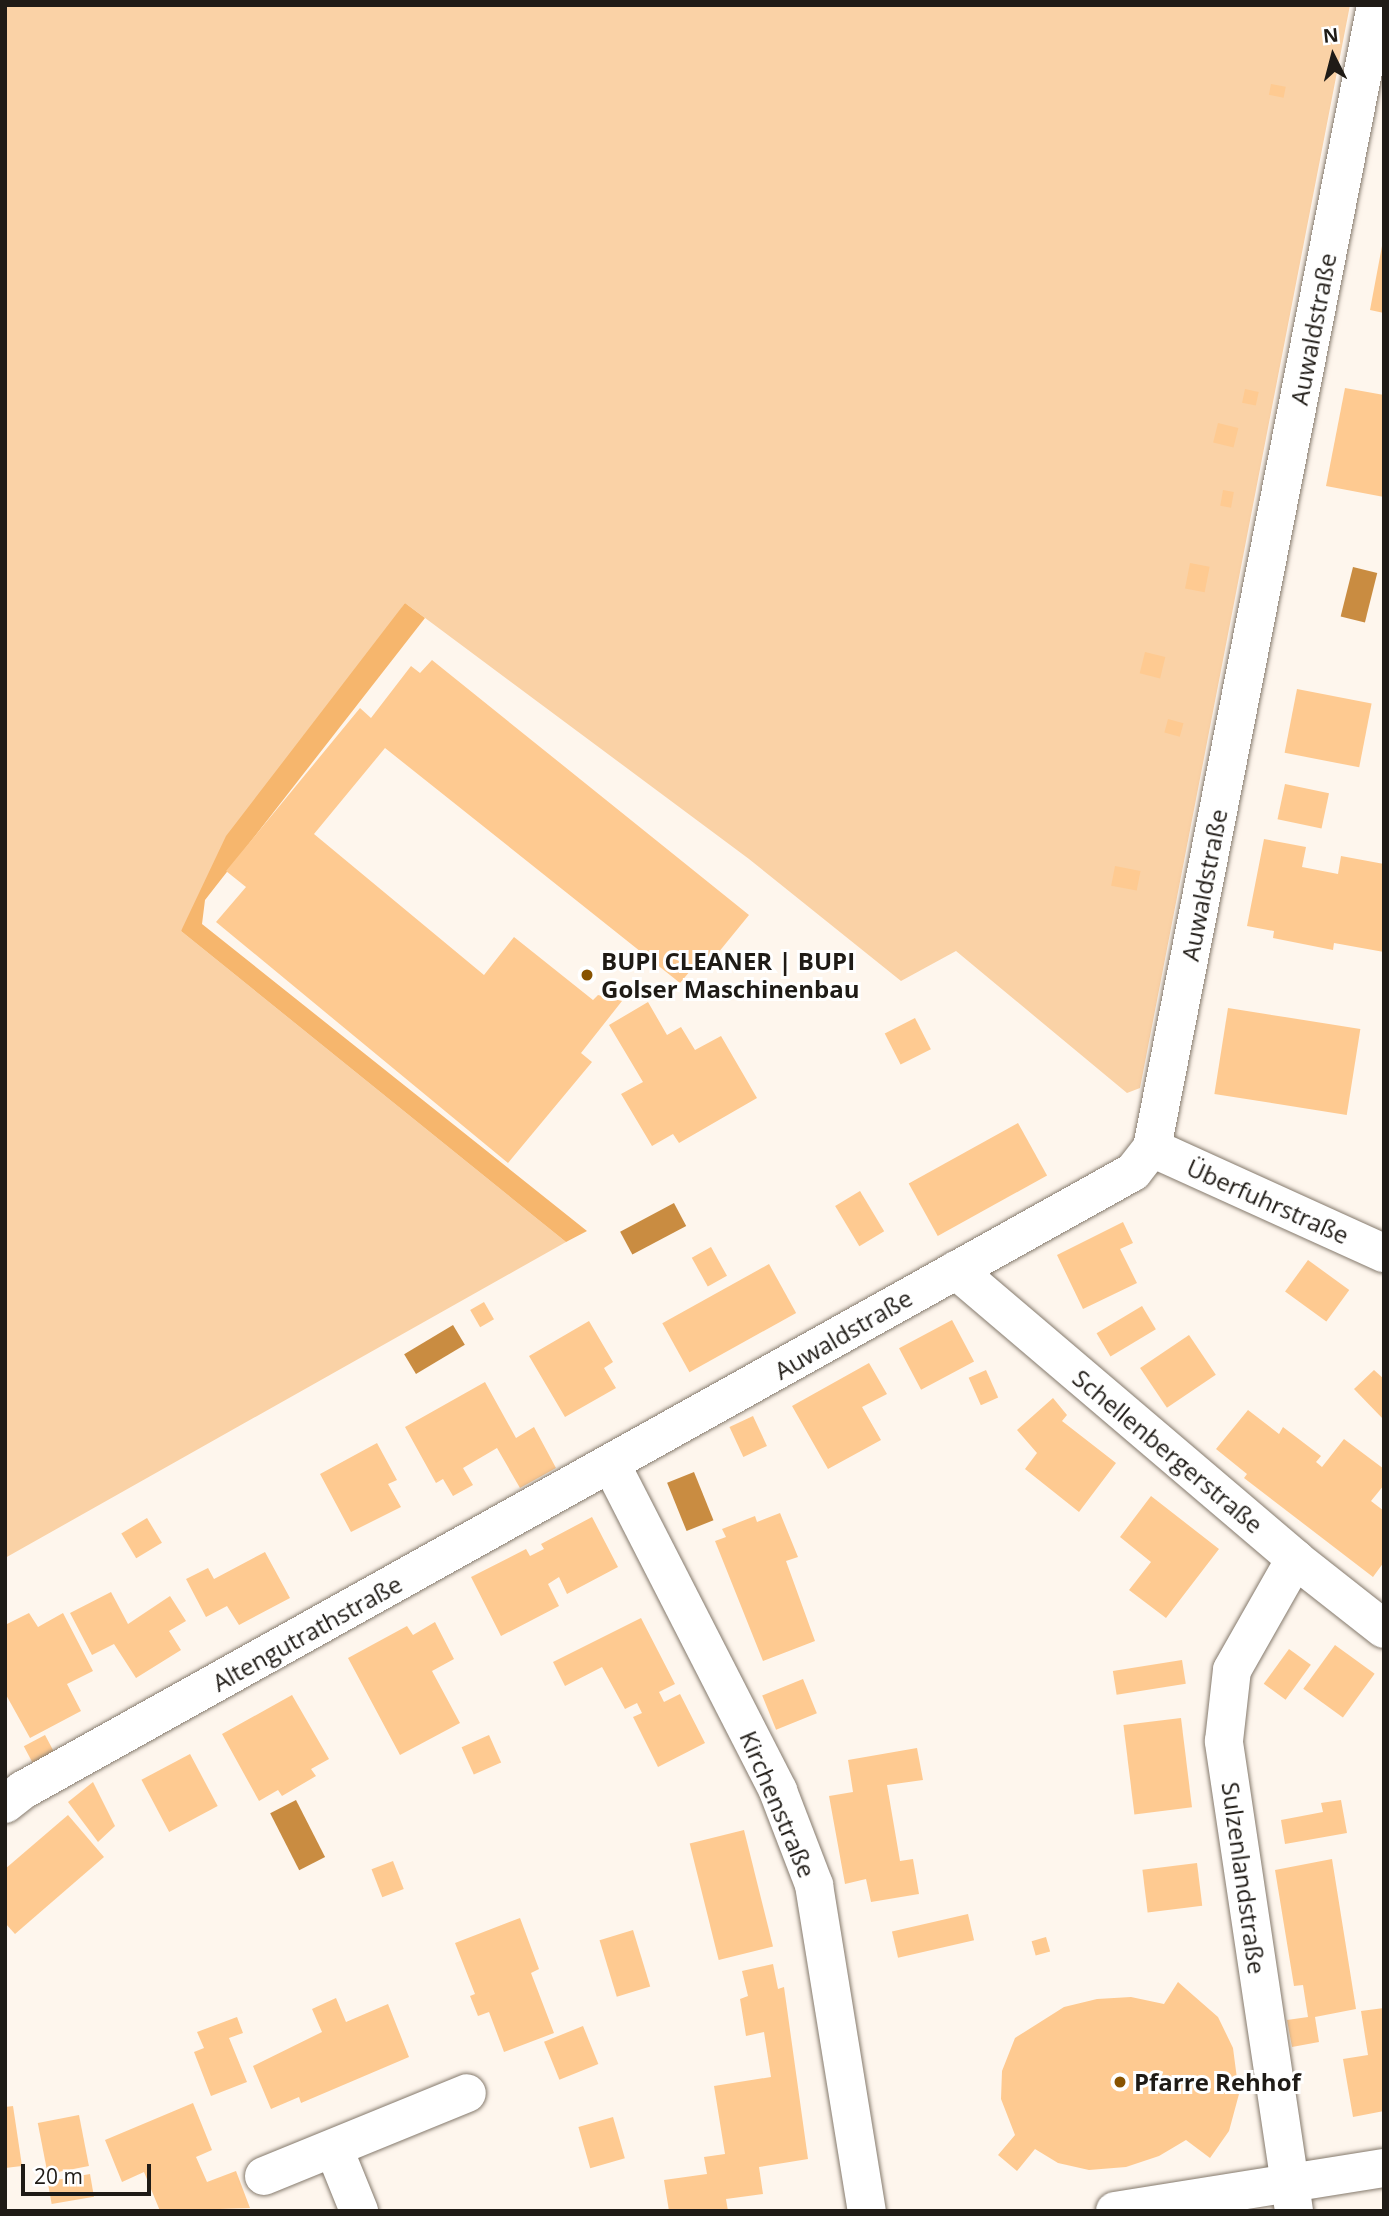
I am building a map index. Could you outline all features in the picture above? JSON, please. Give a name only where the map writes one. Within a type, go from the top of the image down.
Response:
[{"type":"street","name":"Auwaldstraße","points":[[612,1466],[1133,1172],[1152,1148],[1376,5]]},
{"type":"street","name":"Überfuhrstraße","points":[[1152,1148],[1384,1253]]},
{"type":"street","name":"Schellenbergerstraße","points":[[956,1270],[1295,1559],[1384,1629]]},
{"type":"street","name":"Altengutrathstraße","points":[[5,1804],[23,1790],[612,1466]]},
{"type":"street","name":"Kirchenstraße","points":[[612,1466],[778,1791],[814,1885],[867,2211]]},
{"type":"street","name":"Sulzenlandstraße","points":[[1291,2196],[1224,1741],[1232,1670],[1295,1559]]},
{"type":"street","points":[[264,2176],[467,2093]]},
{"type":"street","points":[[334,2149],[359,2211]]},
{"type":"street","points":[[1115,2211],[1291,2196],[1384,2168]]},
{"type":"shaded area","points":[[5,5],[1350,5],[1140,1088],[1127,1093],[956,951],[901,981],[749,859],[405,603],[181,931],[566,1242],[5,1558]]},
{"type":"shaded area","points":[[1353,567],[1377,573],[1365,623],[1341,616]]},
{"type":"shaded area","points":[[405,603],[425,618],[205,900],[202,924],[587,1231],[566,1242],[181,931],[226,836]]},
{"type":"shaded area","points":[[674,1203],[686,1226],[632,1255],[620,1232]]},
{"type":"shaded area","points":[[453,1325],[465,1345],[416,1374],[404,1354]]},
{"type":"shaded area","points":[[694,1472],[713,1520],[687,1531],[667,1483]]},
{"type":"shaded area","points":[[296,1800],[325,1857],[299,1870],[270,1813]]},
{"type":"building","points":[[1271,84],[1286,87],[1284,98],[1269,95]]},
{"type":"building","points":[[1384,246],[1384,313],[1370,310]]},
{"type":"building","points":[[1345,388],[1384,395],[1384,497],[1326,486]]},
{"type":"building","points":[[1245,389],[1259,392],[1256,406],[1242,403]]},
{"type":"building","points":[[1218,423],[1238,428],[1234,447],[1213,442]]},
{"type":"building","points":[[1223,490],[1234,492],[1231,508],[1220,506]]},
{"type":"building","points":[[1190,563],[1210,567],[1205,592],[1185,589]]},
{"type":"building","points":[[1145,652],[1165,657],[1160,678],[1140,673]]},
{"type":"building","points":[[432,660],[749,915],[709,964],[701,958],[680,983],[385,748],[314,834],[484,975],[514,937],[593,1000],[598,995],[622,1001],[581,1053],[592,1062],[508,1163],[216,922],[246,887],[226,871],[360,708],[371,718],[411,666],[420,673]]},
{"type":"building","points":[[1297,689],[1372,704],[1359,767],[1285,753]]},
{"type":"building","points":[[1168,719],[1183,723],[1180,737],[1164,733]]},
{"type":"building","points":[[1285,784],[1329,793],[1322,829],[1278,819]]},
{"type":"building","points":[[1264,839],[1306,847],[1302,867],[1338,874],[1341,856],[1384,864],[1384,952],[1334,943],[1333,950],[1273,938],[1274,931],[1247,926]]},
{"type":"building","points":[[1115,866],[1141,871],[1137,891],[1111,886]]},
{"type":"building","points":[[648,1002],[667,1035],[681,1027],[695,1050],[721,1036],[757,1098],[679,1143],[673,1134],[652,1146],[621,1094],[643,1082],[609,1025]]},
{"type":"building","points":[[1228,1008],[1360,1029],[1347,1115],[1214,1094]]},
{"type":"building","points":[[915,1018],[931,1049],[901,1065],[885,1033]]},
{"type":"building","points":[[1018,1123],[1047,1175],[938,1236],[909,1184]]},
{"type":"building","points":[[860,1191],[884,1231],[859,1246],[835,1206]]},
{"type":"building","points":[[1123,1222],[1133,1243],[1120,1249],[1137,1283],[1083,1309],[1057,1255]]},
{"type":"building","points":[[711,1247],[727,1276],[708,1287],[692,1258]]},
{"type":"building","points":[[1308,1260],[1349,1290],[1326,1322],[1285,1292]]},
{"type":"building","points":[[769,1264],[796,1313],[689,1372],[662,1323]]},
{"type":"building","points":[[484,1302],[494,1319],[480,1327],[470,1310]]},
{"type":"building","points":[[1142,1306],[1156,1329],[1110,1356],[1097,1333]]},
{"type":"building","points":[[952,1320],[974,1361],[921,1390],[899,1348]]},
{"type":"building","points":[[589,1321],[613,1362],[604,1368],[616,1388],[565,1417],[529,1356]]},
{"type":"building","points":[[1189,1335],[1216,1375],[1167,1408],[1140,1368]]},
{"type":"building","points":[[869,1363],[887,1394],[862,1407],[881,1440],[828,1469],[792,1406]]},
{"type":"building","points":[[986,1370],[998,1397],[981,1405],[969,1378]]},
{"type":"building","points":[[1374,1370],[1384,1379],[1384,1420],[1354,1389]]},
{"type":"building","points":[[485,1382],[516,1438],[534,1427],[556,1468],[520,1488],[497,1448],[463,1468],[473,1485],[453,1496],[443,1479],[436,1483],[405,1427]]},
{"type":"building","points":[[1053,1398],[1067,1415],[1062,1421],[1116,1463],[1079,1512],[1025,1469],[1037,1453],[1017,1430]]},
{"type":"building","points":[[1248,1410],[1279,1434],[1283,1427],[1321,1456],[1316,1462],[1322,1467],[1344,1439],[1384,1469],[1384,1485],[1371,1501],[1384,1511],[1384,1562],[1373,1577],[1244,1478],[1247,1474],[1216,1449]]},
{"type":"building","points":[[753,1416],[767,1446],[743,1457],[729,1427]]},
{"type":"building","points":[[377,1443],[397,1480],[388,1484],[401,1507],[351,1532],[320,1474]]},
{"type":"building","points":[[1151,1496],[1219,1549],[1166,1618],[1129,1590],[1151,1562],[1120,1537]]},
{"type":"building","points":[[780,1513],[798,1557],[786,1561],[815,1641],[763,1661],[715,1541],[726,1537],[722,1529],[755,1516],[757,1522]]},
{"type":"building","points":[[592,1517],[618,1567],[567,1594],[559,1577],[548,1584],[559,1606],[501,1636],[471,1577],[526,1549],[530,1556],[544,1549],[541,1544]]},
{"type":"building","points":[[147,1518],[162,1543],[136,1558],[121,1533]]},
{"type":"building","points":[[265,1552],[290,1598],[239,1625],[227,1606],[206,1617],[186,1579],[208,1568],[214,1579]]},
{"type":"building","points":[[111,1592],[128,1624],[170,1596],[186,1621],[169,1631],[181,1650],[136,1678],[114,1644],[92,1655],[70,1613]]},
{"type":"building","points":[[29,1613],[38,1627],[63,1613],[93,1671],[67,1684],[81,1711],[30,1738],[5,1693],[5,1625]]},
{"type":"building","points":[[641,1618],[675,1684],[659,1692],[664,1702],[680,1694],[705,1743],[658,1767],[633,1717],[642,1713],[637,1703],[625,1709],[602,1667],[565,1686],[553,1662]]},
{"type":"building","points":[[435,1622],[454,1659],[432,1671],[460,1723],[400,1755],[348,1658],[407,1626],[413,1635]]},
{"type":"building","points":[[1335,1645],[1375,1674],[1343,1717],[1303,1689]]},
{"type":"building","points":[[1289,1649],[1311,1665],[1286,1700],[1264,1684]]},
{"type":"building","points":[[1182,1660],[1186,1684],[1117,1695],[1113,1671]]},
{"type":"building","points":[[803,1679],[817,1713],[776,1730],[762,1695]]},
{"type":"building","points":[[292,1695],[329,1759],[311,1769],[316,1776],[282,1796],[278,1790],[259,1801],[222,1734]]},
{"type":"building","points":[[1181,1718],[1192,1807],[1134,1814],[1123,1725]]},
{"type":"building","points":[[45,1735],[54,1752],[33,1763],[24,1746]]},
{"type":"building","points":[[489,1735],[501,1762],[474,1775],[462,1747]]},
{"type":"building","points":[[917,1748],[923,1780],[887,1785],[900,1861],[913,1859],[919,1894],[871,1902],[866,1879],[845,1884],[829,1796],[853,1792],[848,1760]]},
{"type":"building","points":[[190,1754],[218,1806],[169,1832],[141,1780]]},
{"type":"building","points":[[93,1782],[115,1826],[98,1842],[68,1802]]},
{"type":"building","points":[[1341,1800],[1347,1833],[1285,1844],[1281,1820],[1323,1812],[1321,1803]]},
{"type":"building","points":[[68,1815],[104,1857],[15,1934],[5,1923],[5,1869]]},
{"type":"building","points":[[744,1830],[773,1946],[719,1960],[690,1844]]},
{"type":"building","points":[[1332,1859],[1356,2009],[1315,2017],[1319,2042],[1292,2047],[1287,2020],[1308,2017],[1303,1985],[1294,1986],[1275,1870]]},
{"type":"building","points":[[393,1861],[404,1889],[382,1897],[372,1869]]},
{"type":"building","points":[[1197,1863],[1202,1906],[1148,1912],[1142,1870]]},
{"type":"building","points":[[968,1914],[974,1940],[898,1958],[892,1932]]},
{"type":"building","points":[[520,1918],[539,1969],[531,1973],[554,2033],[504,2052],[489,2012],[478,2016],[470,1996],[475,1994],[455,1943]]},
{"type":"building","points":[[633,1930],[650,1986],[617,1997],[600,1940]]},
{"type":"building","points":[[1046,1937],[1050,1951],[1036,1956],[1032,1941]]},
{"type":"building","points":[[773,1964],[778,1989],[784,1987],[808,2159],[759,2167],[763,2194],[726,2199],[728,2211],[669,2211],[664,2180],[707,2174],[704,2157],[725,2154],[714,2086],[771,2077],[764,2032],[746,2036],[740,1999],[748,1996],[742,1971]]},
{"type":"building","name":"Pfarre Rehhof","points":[[1178,1982],[1218,2017],[1233,2048],[1239,2094],[1229,2131],[1210,2158],[1186,2140],[1159,2156],[1126,2167],[1089,2170],[1058,2163],[1035,2149],[1017,2171],[998,2155],[1015,2135],[1001,2099],[1002,2071],[1015,2038],[1064,2007],[1097,1999],[1131,1997],[1164,2004]]},
{"type":"building","points":[[336,1998],[346,2022],[388,2004],[409,2057],[301,2103],[299,2097],[271,2109],[253,2066],[322,2032],[312,2009]]},
{"type":"building","points":[[1384,2008],[1384,2111],[1353,2117],[1343,2059],[1368,2055],[1361,2011]]},
{"type":"building","points":[[237,2017],[243,2033],[229,2038],[247,2082],[211,2096],[194,2052],[204,2048],[197,2032]]},
{"type":"building","points":[[583,2026],[598,2064],[559,2080],[544,2042]]},
{"type":"building","points":[[193,2103],[212,2150],[196,2157],[207,2182],[236,2171],[250,2208],[160,2211],[144,2172],[122,2182],[105,2140]]},
{"type":"building","points":[[13,2106],[22,2166],[5,2168],[5,2107]]},
{"type":"building","points":[[79,2115],[89,2166],[48,2174],[38,2123]]},
{"type":"building","points":[[613,2117],[625,2158],[590,2168],[578,2127]]},
{"type":"building","points":[[90,2174],[94,2197],[52,2204],[48,2181]]},
{"type":"place","name":"BUPI CLEANER | BUPI Golser Maschinenbau","points":[[587,975]]},
{"type":"place","name":"Pfarre Rehhof","points":[[1120,2082]]}]
